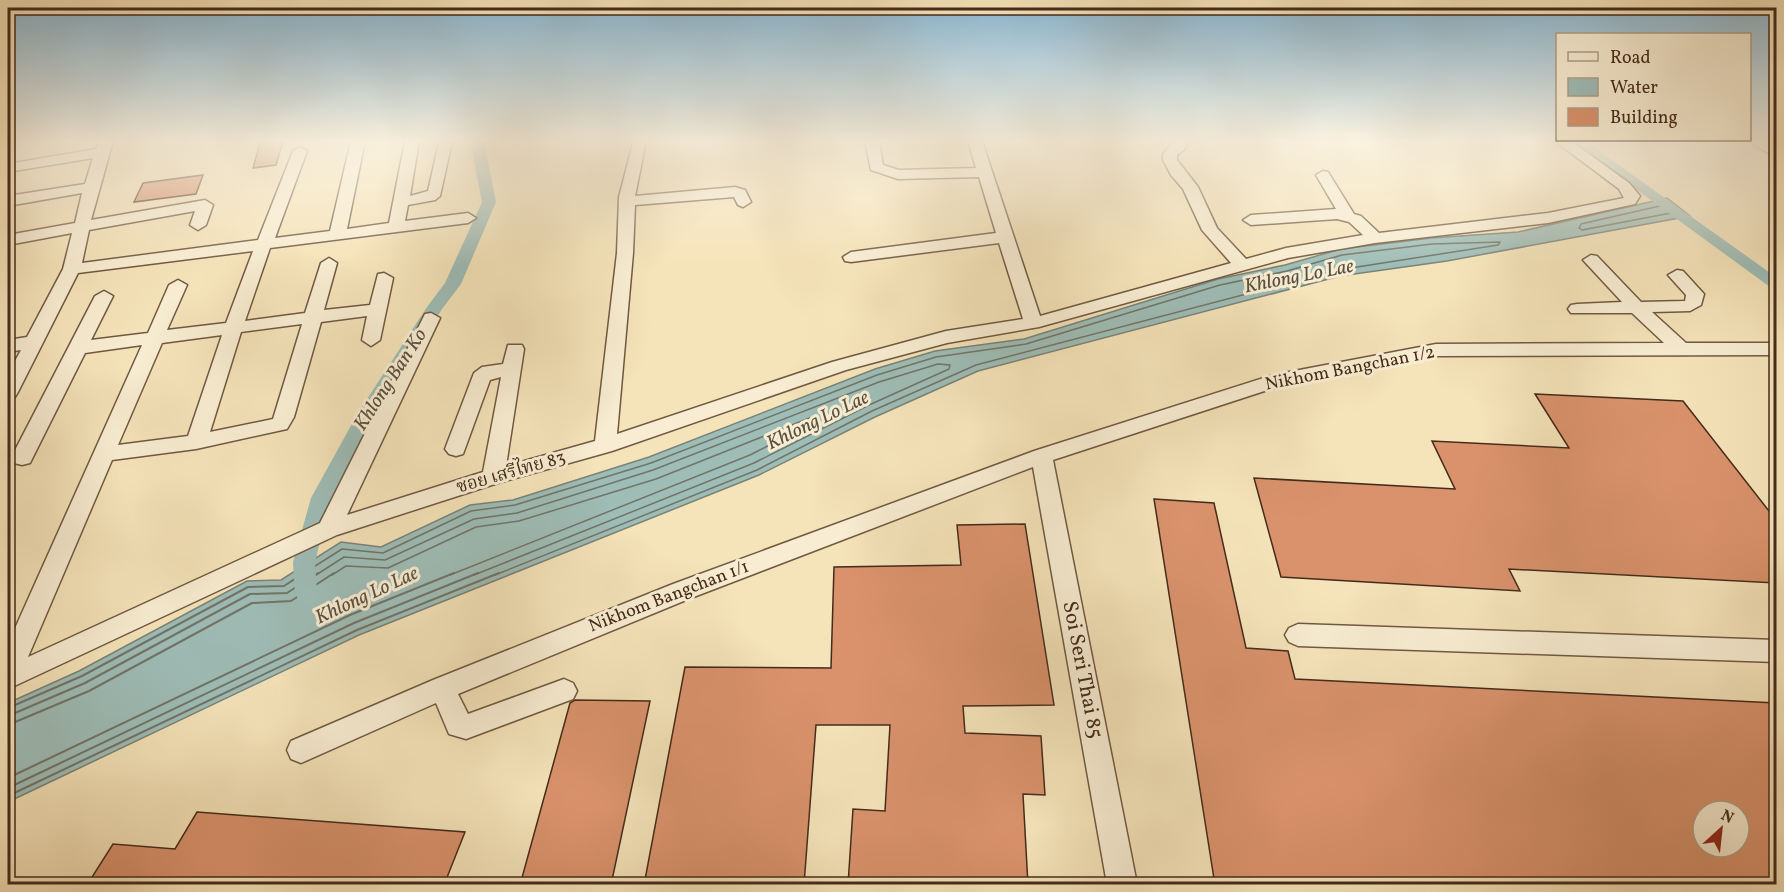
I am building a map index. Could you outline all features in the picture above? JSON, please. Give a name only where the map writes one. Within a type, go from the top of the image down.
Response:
[{"type":"street","points":[[8,392],[72,269],[80,227],[92,183]]},
{"type":"street","points":[[196,442],[233,327],[288,183]]},
{"type":"street","points":[[337,236],[349,183]]},
{"type":"street","points":[[396,228],[404,183]]},
{"type":"street","points":[[400,202],[430,198],[435,193],[437,183]]},
{"type":"street","points":[[605,446],[627,201],[631,183]]},
{"type":"street","points":[[987,183],[1033,323]]},
{"type":"street","points":[[1186,183],[1210,230],[1242,264]]},
{"type":"street","points":[[1328,183],[1347,215],[1376,238]]},
{"type":"street","name":"ซอย เสรีไทย 83","points":[[8,678],[131,623],[322,532],[493,477],[605,446],[898,349],[946,337],[1033,323],[1286,253],[1376,238],[1548,218],[1630,201],[1632,196],[1618,183]]},
{"type":"street","points":[[8,201],[91,187]]},
{"type":"street","points":[[627,201],[735,192],[740,194],[743,202]]},
{"type":"street","points":[[8,240],[205,205],[198,225]]},
{"type":"street","points":[[1251,220],[1347,215]]},
{"type":"street","points":[[72,269],[468,218]]},
{"type":"street","points":[[851,257],[1004,237]]},
{"type":"street","points":[[1591,260],[1636,308],[1681,349]]},
{"type":"street","points":[[103,454],[196,442],[280,424],[329,263]]},
{"type":"street","points":[[1577,309],[1690,306],[1695,301],[1695,294],[1677,275]]},
{"type":"street","points":[[371,340],[384,278]]},
{"type":"street","points":[[8,672],[178,285]]},
{"type":"street","points":[[22,458],[104,296]]},
{"type":"street","points":[[76,348],[377,309]]},
{"type":"street","points":[[322,532],[431,318]]},
{"type":"street","points":[[8,346],[33,342]]},
{"type":"street","points":[[493,477],[515,349]]},
{"type":"street","name":"Nikhom Bangchan 1/2","points":[[1042,456],[1280,379],[1436,350],[1776,349]]},
{"type":"street","points":[[456,449],[481,377],[489,371],[512,370]]},
{"type":"street","name":"Nikhom Bangchan 1/1","points":[[302,750],[442,688],[682,591],[1042,456]]},
{"type":"street","name":"Soi Seri Thai 85","points":[[1042,456],[1122,885]]},
{"type":"street","points":[[1298,634],[1776,651]]},
{"type":"street","points":[[442,688],[459,725],[466,727],[564,690]]},
{"type":"water","name":"Khlong Lo Lae","points":[[1667,198],[1690,216],[1447,261],[1340,276],[978,371],[875,417],[759,475],[359,635],[8,802],[8,703],[79,671],[247,581],[281,580],[341,542],[381,547],[470,505],[513,500],[649,457],[875,369],[935,351],[1024,339],[1218,279],[1285,265],[1341,249],[1431,238],[1518,232]]},
{"type":"building","points":[[143,183],[200,183],[196,194],[134,202]]},
{"type":"building","points":[[1535,394],[1683,401],[1776,520],[1776,583],[1509,569],[1520,591],[1281,577],[1254,478],[1455,489],[1432,441],[1569,448]]},
{"type":"building","points":[[1154,499],[1214,503],[1246,648],[1288,651],[1295,679],[1776,703],[1776,885],[1215,885]]},
{"type":"building","points":[[1025,524],[1054,705],[963,706],[965,733],[1041,736],[1045,795],[1023,794],[1028,885],[848,885],[853,809],[885,811],[890,725],[816,725],[804,885],[644,885],[685,667],[831,668],[834,567],[961,565],[957,525]]},
{"type":"building","points":[[575,700],[650,701],[611,885],[520,885],[570,703]]},
{"type":"building","points":[[197,812],[465,832],[444,885],[87,885],[113,844],[175,849]]},
{"type":"waterway","name":"Khlong Ban Ko","points":[[306,593],[304,562],[321,498],[365,417],[435,307],[453,284],[489,202],[485,183]]},
{"type":"waterway","points":[[1635,183],[1776,284]]}]
